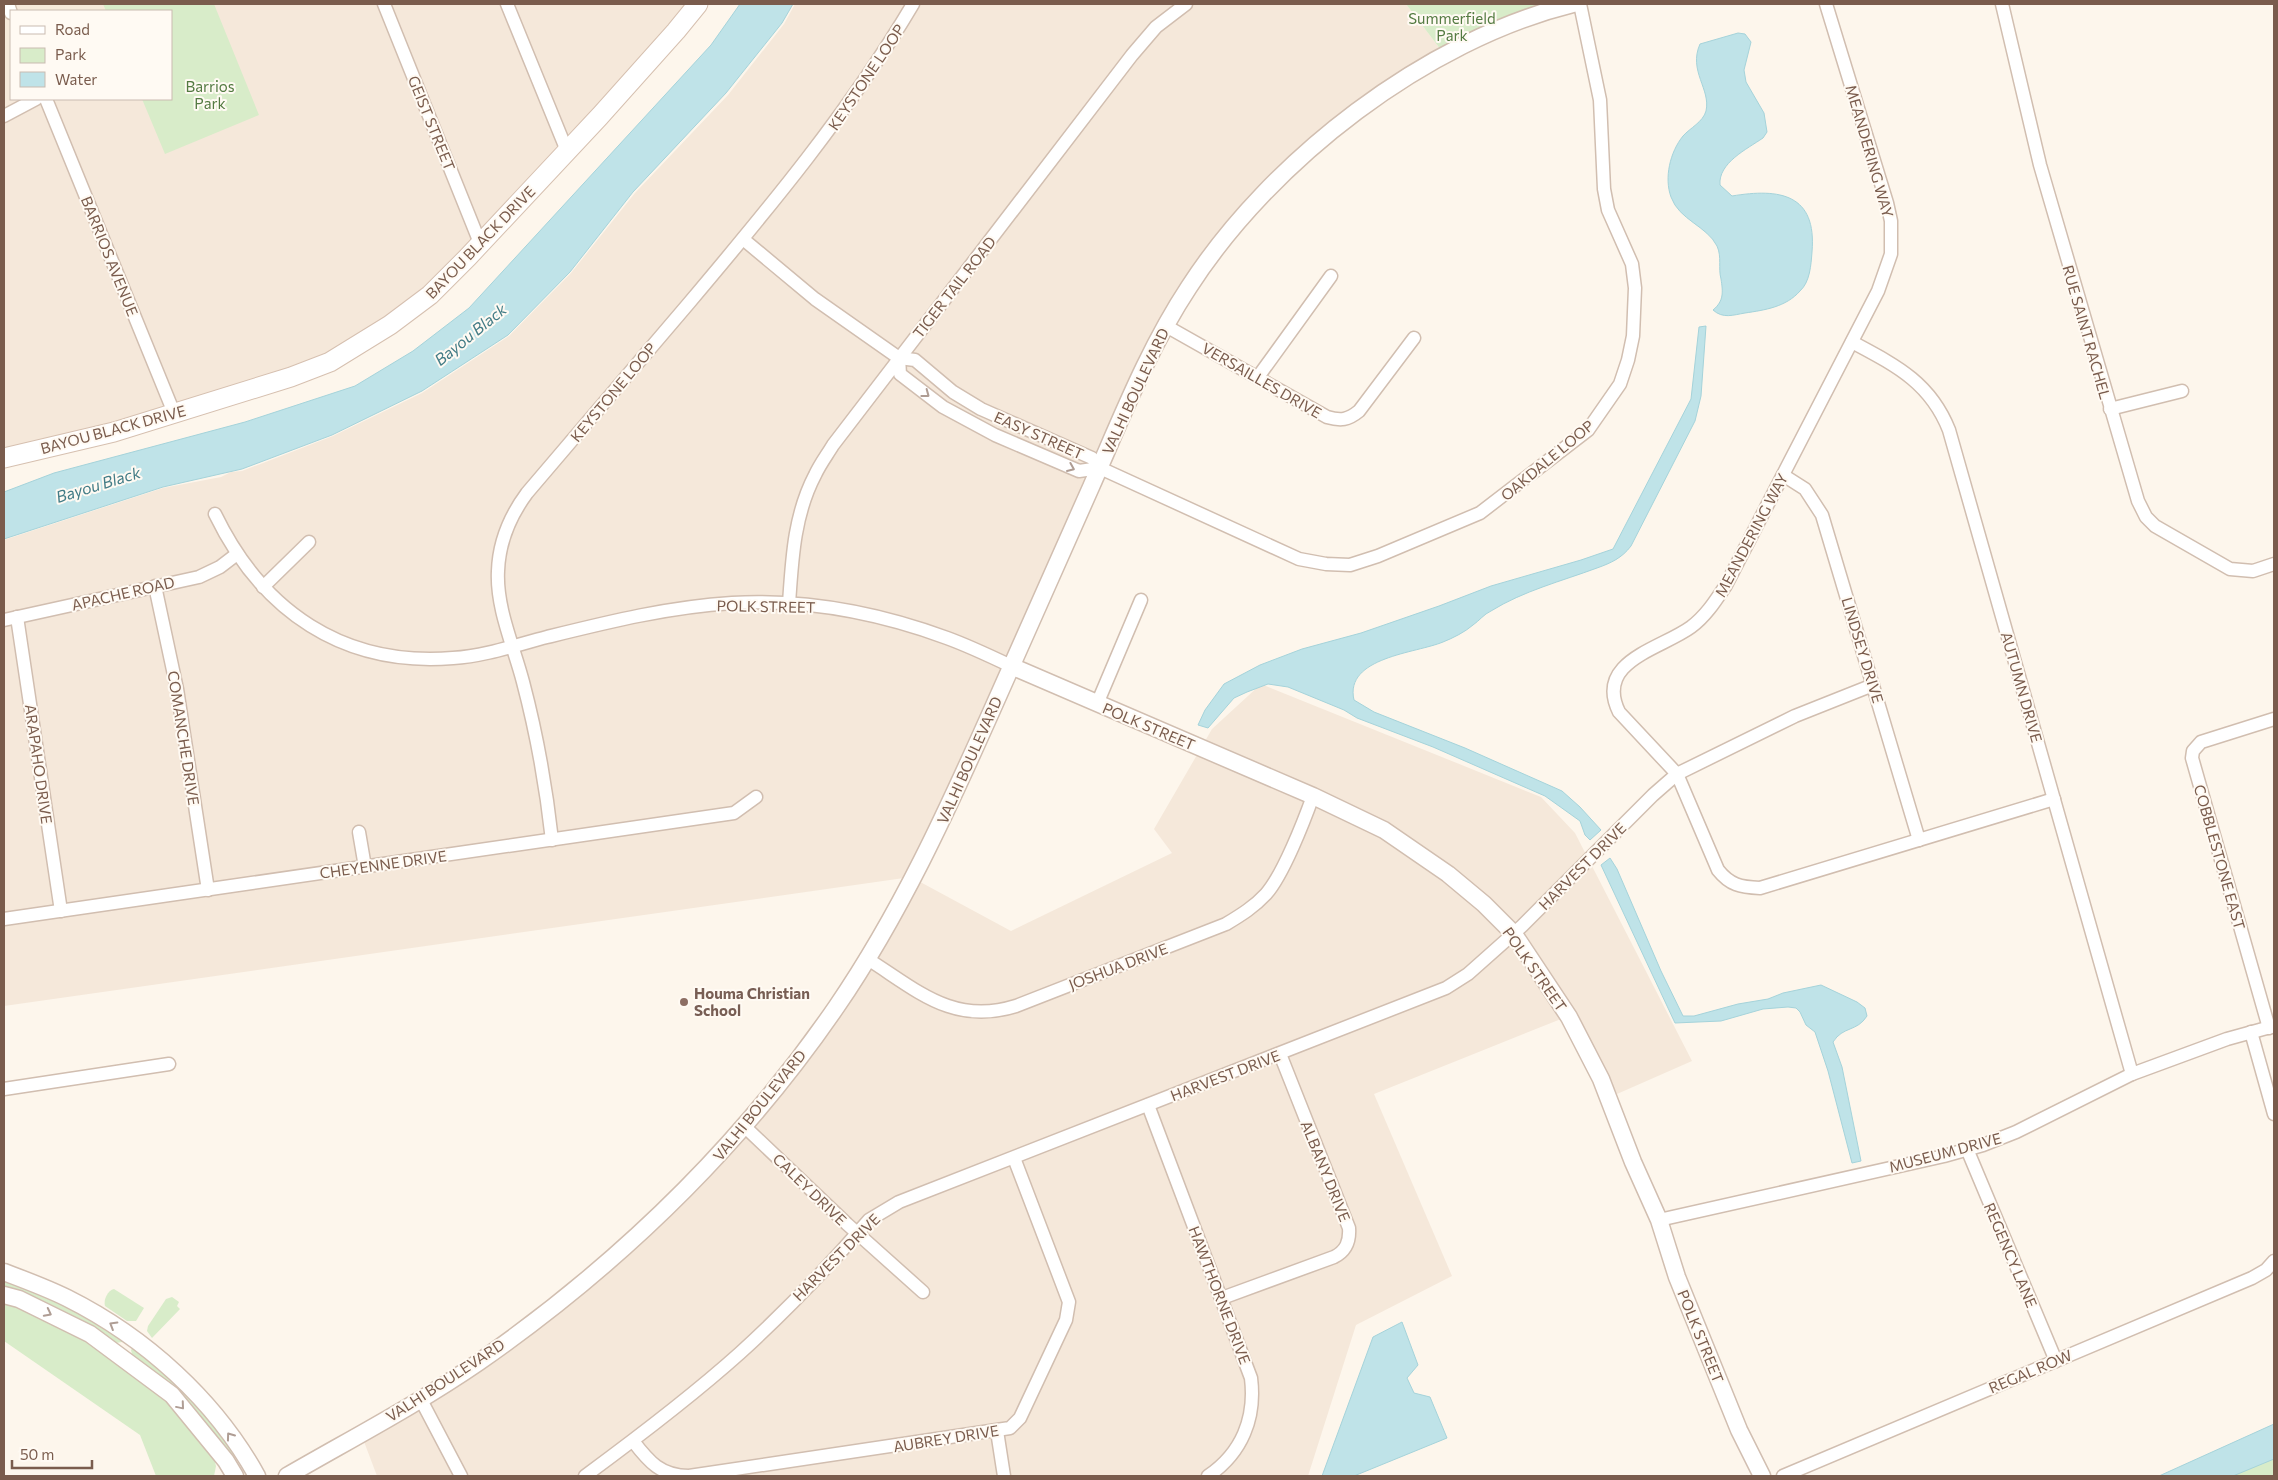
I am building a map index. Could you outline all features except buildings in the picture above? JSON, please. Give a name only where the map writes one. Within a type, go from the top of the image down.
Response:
[{"type":"main road","name":"BAYOU BLACK DRIVE","points":[[4,458],[114,432],[292,377],[330,362],[390,325],[430,295],[480,243],[676,31],[698,4]]},
{"type":"street","name":"GEIST STREET","points":[[384,4],[480,243]]},
{"type":"street","points":[[507,4],[566,151]]},
{"type":"street","name":"KEYSTONE LOOP","points":[[552,840],[540,749],[500,598],[498,571],[503,538],[514,511],[527,493],[743,240],[812,154],[845,110],[888,46],[913,4]]},
{"type":"street","name":"TIGER TAIL ROAD","points":[[789,604],[795,535],[800,512],[814,475],[833,445],[1132,55],[1156,27],[1186,4]]},
{"type":"street","name":"VALHI BOULEVARD","points":[[288,1476],[479,1362],[597,1272],[669,1206],[710,1164],[790,1070],[838,1004],[902,899],[943,820],[1100,468],[1130,396],[1189,286],[1231,230],[1282,173],[1324,136],[1382,94],[1445,55],[1499,29],[1573,4]]},
{"type":"street","name":"OAKDALE LOOP","points":[[1100,468],[1300,559],[1326,564],[1350,565],[1378,556],[1480,513],[1588,430],[1620,384],[1628,360],[1633,336],[1634,288],[1632,264],[1608,210],[1604,189],[1600,100],[1580,4]]},
{"type":"street","name":"MEANDERING WAY","points":[[1826,4],[1887,204],[1890,221],[1891,254],[1884,275],[1852,342],[1726,585],[1701,619],[1679,635],[1632,659],[1618,674],[1614,682],[1613,694],[1619,712],[1677,774],[1718,870],[1728,882],[1742,888],[1760,888],[2054,799]]},
{"type":"street","name":"RUE SAINT RACHEL","points":[[2002,4],[2040,164],[2138,501],[2146,517],[2155,526],[2230,568],[2253,571],[2274,564]]},
{"type":"street","points":[[4,116],[34,100]]},
{"type":"street","name":"BARRIOS AVENUE","points":[[46,100],[174,413]]},
{"type":"street","name":"EASY STREET","points":[[743,240],[815,299],[899,358],[915,360],[953,392],[992,415],[1092,458],[1100,468]]},
{"type":"street","points":[[1258,377],[1331,276]]},
{"type":"street","name":"VERSAILLES DRIVE","points":[[1166,326],[1328,417],[1339,420],[1350,418],[1359,411],[1414,338]]},
{"type":"street","name":"AUTUMN DRIVE","points":[[1852,342],[1906,372],[1921,386],[1944,415],[2132,1074]]},
{"type":"street","name":"EASY STREET","points":[[899,358],[900,374],[907,380],[943,406],[984,430],[1080,471],[1100,468]]},
{"type":"street","points":[[2110,409],[2182,391]]},
{"type":"street","points":[[984,430],[992,415]]},
{"type":"street","name":"LINDSEY DRIVE","points":[[1783,475],[1805,489],[1822,515],[1919,840]]},
{"type":"street","name":"POLK STREET","points":[[215,514],[227,540],[263,588],[276,602],[310,627],[354,646],[382,655],[412,659],[453,658],[483,654],[625,617],[680,607],[734,603],[789,604],[842,610],[888,619],[948,638],[1313,796],[1384,830],[1419,853],[1484,904],[1514,934],[1569,1017],[1593,1063],[1658,1220],[1677,1277],[1739,1430],[1762,1476]]},
{"type":"street","points":[[263,588],[309,542]]},
{"type":"street","name":"APACHE ROAD","points":[[4,620],[210,573],[237,554]]},
{"type":"street","name":"COMANCHE DRIVE","points":[[155,586],[177,689],[208,890]]},
{"type":"street","points":[[1097,704],[1141,600]]},
{"type":"street","name":"ARAPAHO DRIVE","points":[[17,617],[61,911]]},
{"type":"street","name":"HARVEST DRIVE","points":[[586,1476],[741,1352],[796,1298],[869,1220],[889,1207],[1446,988],[1468,974],[1514,934],[1653,795],[1677,774],[1795,716],[1873,685]]},
{"type":"street","name":"COBBLESTONE EAST","points":[[2272,1027],[2192,758],[2193,751],[2200,742],[2274,719]]},
{"type":"street","name":"JOSHUA DRIVE","points":[[866,958],[936,1002],[956,1010],[980,1012],[1002,1010],[1016,1006],[1226,924],[1248,912],[1268,892],[1280,873],[1313,796]]},
{"type":"street","name":"CHEYENNE DRIVE","points":[[4,919],[734,813],[756,798]]},
{"type":"street","points":[[359,832],[365,867]]},
{"type":"street","name":"MUSEUM DRIVE","points":[[1658,1220],[1967,1149],[2016,1132],[2132,1074],[2251,1032],[2272,1027]]},
{"type":"street","points":[[2251,1032],[2274,1114]]},
{"type":"street","name":"ALBANY DRIVE","points":[[1222,1298],[1334,1257],[1344,1250],[1349,1237],[1349,1228],[1280,1054]]},
{"type":"street","points":[[4,1089],[169,1064]]},
{"type":"street","name":"HAWTHORNE DRIVE","points":[[1148,1105],[1251,1378],[1253,1403],[1248,1426],[1239,1445],[1225,1464],[1208,1476]]},
{"type":"street","name":"CALEY DRIVE","points":[[743,1125],[857,1233],[923,1292]]},
{"type":"street","name":"REGENCY LANE","points":[[1967,1149],[2056,1361]]},
{"type":"street","name":"AUBREY DRIVE","points":[[632,1441],[655,1467],[666,1473],[690,1476],[1010,1428],[1020,1418],[1066,1320],[1069,1302],[1014,1158]]},
{"type":"street","name":"REGAL ROW","points":[[1783,1476],[2252,1278],[2266,1270],[2274,1261]]},
{"type":"street","points":[[4,1272],[69,1299],[143,1346],[182,1379],[230,1433],[257,1476]]},
{"type":"street","points":[[4,1295],[19,1299],[90,1334],[172,1395],[226,1461],[235,1476]]},
{"type":"street","points":[[420,1398],[461,1476]]},
{"type":"street","points":[[997,1431],[1004,1476]]},
{"type":"shaded area","points":[[4,4],[700,4],[469,258],[331,363],[4,459]]},
{"type":"shaded area","points":[[795,4],[1406,4],[1444,54],[1323,135],[1188,285],[911,877],[4,1006],[4,540],[163,488],[242,471],[333,436],[422,393],[509,336],[571,273],[635,193],[728,95],[784,24]]},
{"type":"shaded area","points":[[1261,684],[1541,797],[1575,833],[1692,1061],[1617,1094],[1576,1013],[1374,1094],[1452,1276],[1356,1325],[1308,1476],[377,1476],[360,1431],[443,1382],[596,1271],[789,1069],[911,877],[1011,931],[1172,853],[1154,829],[1212,729]]},
{"type":"green space","name":"Barrios Park","points":[[103,4],[214,4],[259,115],[165,154],[142,100],[172,100],[172,10],[106,10]]},
{"type":"green space","name":"Summerfield Park","points":[[1406,4],[1579,4],[1444,54]]},
{"type":"green space","points":[[4,1275],[46,1291],[123,1339],[122,1342],[116,1343],[52,1305],[4,1286]]},
{"type":"green space","points":[[114,1289],[144,1308],[136,1321],[127,1321],[105,1306],[107,1296]]},
{"type":"green space","points":[[172,1297],[179,1302],[177,1306],[180,1309],[152,1338],[147,1331],[148,1326],[166,1299]]},
{"type":"green space","points":[[4,1299],[77,1333],[166,1399],[213,1455],[216,1466],[214,1476],[156,1476],[140,1435],[4,1341]]},
{"type":"green space","points":[[134,1346],[182,1384],[237,1456],[232,1457],[162,1379],[132,1354],[131,1350]]},
{"type":"green space","points":[[2274,1453],[2274,1476],[2216,1476]]},
{"type":"water","name":"Bayou Black","points":[[740,4],[793,4],[782,23],[726,93],[633,192],[570,272],[508,335],[422,391],[332,435],[242,469],[163,487],[4,539],[4,492],[54,473],[245,422],[355,386],[413,351],[469,308],[711,45]]},
{"type":"water","points":[[1738,33],[1745,34],[1751,42],[1744,70],[1746,82],[1764,113],[1767,132],[1763,138],[1729,163],[1721,177],[1720,185],[1732,196],[1765,193],[1792,199],[1802,207],[1808,218],[1812,233],[1812,252],[1806,283],[1788,301],[1760,311],[1728,316],[1721,315],[1713,310],[1721,300],[1722,292],[1717,246],[1707,233],[1680,212],[1675,205],[1669,190],[1668,174],[1678,142],[1696,125],[1706,111],[1707,103],[1697,63],[1700,44]]},
{"type":"water","points":[[1706,326],[1701,396],[1695,421],[1628,550],[1616,560],[1607,564],[1529,592],[1503,604],[1451,639],[1385,659],[1360,674],[1354,686],[1354,700],[1374,712],[1465,748],[1562,791],[1601,830],[1590,840],[1585,835],[1580,821],[1545,796],[1433,747],[1357,718],[1344,710],[1288,687],[1268,684],[1247,692],[1234,698],[1208,728],[1198,725],[1205,710],[1224,684],[1260,665],[1302,649],[1361,633],[1491,586],[1613,549],[1691,399],[1699,327]]},
{"type":"water","points":[[1610,858],[1617,869],[1661,971],[1683,1016],[1694,1016],[1821,985],[1857,1002],[1865,1008],[1867,1016],[1863,1021],[1859,1025],[1841,1033],[1833,1042],[1842,1067],[1861,1161],[1852,1163],[1828,1071],[1815,1032],[1806,1025],[1796,1008],[1763,1009],[1721,1021],[1675,1023],[1601,865]]},
{"type":"water","points":[[1402,1322],[1418,1365],[1407,1378],[1414,1393],[1430,1397],[1447,1438],[1354,1476],[1322,1476],[1373,1337]]},
{"type":"water","points":[[2274,1424],[2274,1459],[2233,1476],[2159,1476]]},
{"type":"place","name":"Houma Christian School","points":[[684,1002]]}]
